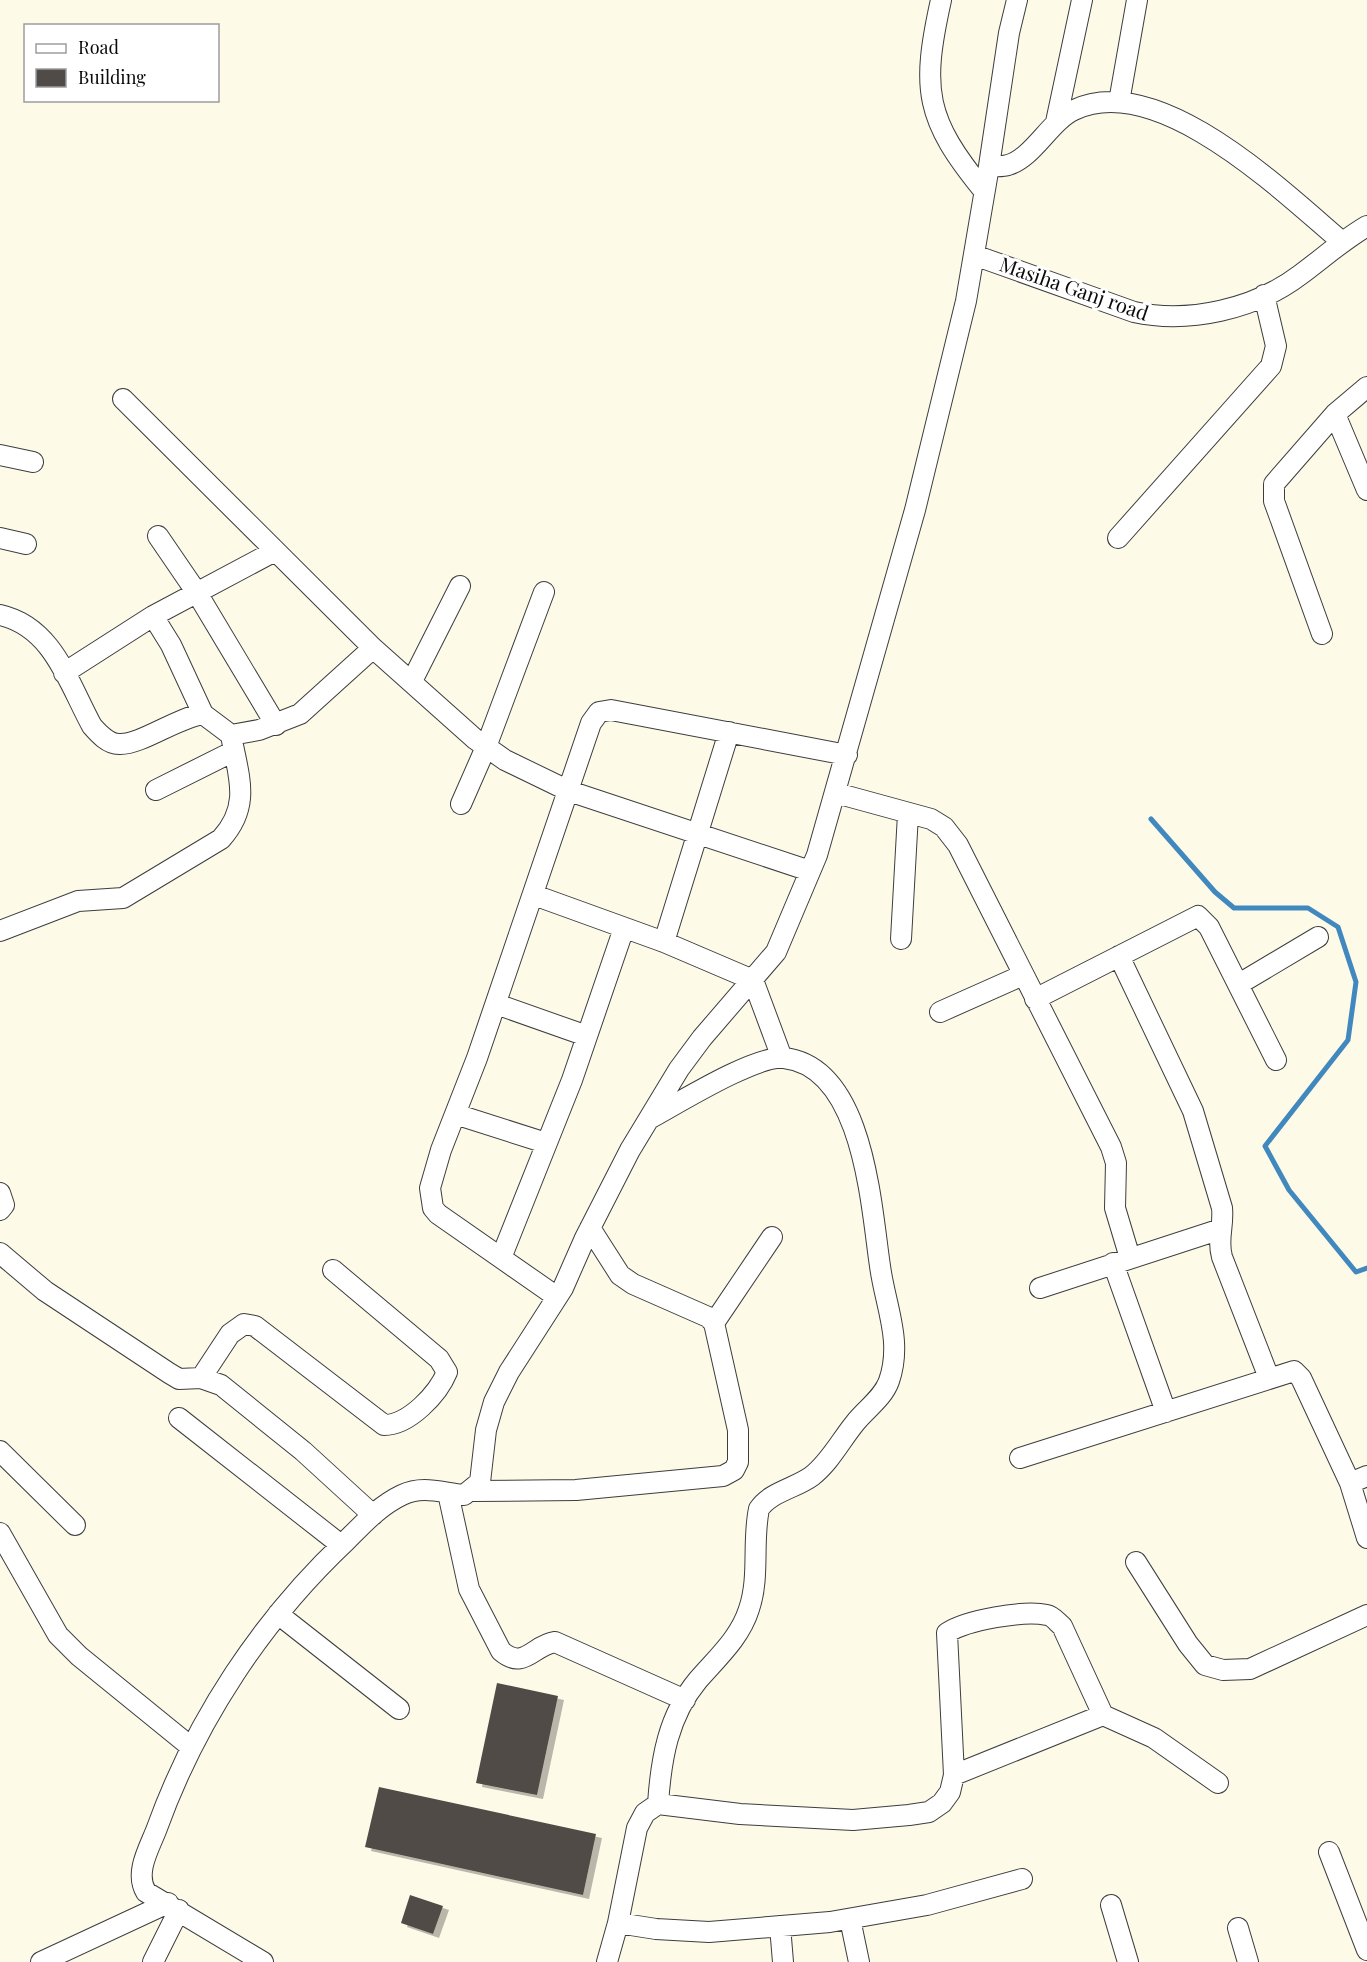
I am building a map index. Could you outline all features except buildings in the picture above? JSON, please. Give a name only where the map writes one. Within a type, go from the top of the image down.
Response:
[{"type":"street","points":[[941,0],[929,58],[931,93],[949,145],[984,191]]},
{"type":"street","points":[[263,1962],[174,1906],[146,1892],[141,1883],[141,1870],[166,1804],[191,1747],[240,1668],[278,1614],[341,1545],[384,1506],[412,1491],[430,1489],[464,1495],[472,1491],[480,1482],[486,1430],[494,1402],[509,1372],[557,1298],[590,1228],[649,1119],[702,1038],[776,952],[810,871],[836,793],[915,510],[966,301],[1009,33],[1017,0]]},
{"type":"street","points":[[1056,122],[1082,0]]},
{"type":"street","points":[[1119,102],[1137,0]]},
{"type":"street","points":[[989,166],[1008,165],[1038,141],[1056,122],[1085,105],[1108,101],[1140,105],[1172,117],[1214,139],[1254,167],[1341,241]]},
{"type":"street","name":"Masiha Ganj road","points":[[974,255],[1134,312],[1159,318],[1182,318],[1232,307],[1264,296],[1299,276],[1341,241],[1367,226]]},
{"type":"street","points":[[1118,538],[1271,366],[1276,346],[1264,296]]},
{"type":"street","points":[[1322,634],[1272,493],[1274,484],[1281,473],[1335,414],[1367,387]]},
{"type":"street","points":[[123,399],[373,648],[412,681],[443,712],[486,747],[505,760],[569,791],[810,871]]},
{"type":"street","points":[[1335,414],[1367,490]]},
{"type":"street","points":[[0,455],[33,462]]},
{"type":"street","points":[[159,536],[197,593],[276,725]]},
{"type":"street","points":[[0,538],[26,544]]},
{"type":"street","points":[[64,673],[153,616],[275,551]]},
{"type":"street","points":[[412,681],[460,586]]},
{"type":"street","points":[[461,804],[486,747],[544,592]]},
{"type":"street","points":[[0,615],[20,620],[42,638],[64,673],[92,726],[100,735],[117,744],[129,743],[190,716],[203,714]]},
{"type":"street","points":[[0,931],[78,901],[123,898],[221,839],[233,826],[241,801],[232,743],[203,714],[171,645],[153,616]]},
{"type":"street","points":[[156,790],[232,743],[300,714],[373,648]]},
{"type":"street","points":[[557,1298],[432,1208],[430,1188],[534,895],[591,723],[599,712],[611,710],[847,754]]},
{"type":"street","points":[[664,942],[729,732]]},
{"type":"street","points":[[836,793],[931,819],[952,835],[1114,1156],[1115,1208],[1121,1260],[1166,1412]]},
{"type":"street","points":[[902,939],[908,814]]},
{"type":"street","points":[[534,895],[664,942],[753,980],[782,1058]]},
{"type":"street","points":[[1035,999],[1198,916],[1206,921],[1276,1060]]},
{"type":"street","points":[[501,1258],[587,1036],[624,928]]},
{"type":"street","points":[[1239,984],[1318,937]]},
{"type":"street","points":[[1119,956],[1193,1111],[1222,1208],[1218,1239],[1222,1257],[1269,1378]]},
{"type":"street","points":[[940,1012],[1023,975]]},
{"type":"street","points":[[496,1004],[587,1036]]},
{"type":"street","points":[[649,1119],[746,1068],[768,1059],[782,1058],[805,1065],[827,1082],[841,1102],[863,1157],[870,1184],[880,1267],[894,1331],[894,1362],[884,1390],[856,1421],[821,1468],[799,1485],[773,1496],[759,1509],[755,1577],[750,1609],[730,1643],[685,1700],[668,1734],[662,1754],[658,1804]]},
{"type":"street","points":[[455,1114],[546,1143]]},
{"type":"street","points":[[0,1193],[4,1205],[0,1210]]},
{"type":"street","points":[[472,1491],[576,1490],[730,1474],[738,1462],[738,1430],[714,1323],[708,1317],[633,1284],[620,1275],[590,1228]]},
{"type":"street","points":[[1040,1288],[1221,1229]]},
{"type":"street","points":[[714,1323],[772,1237]]},
{"type":"street","points":[[0,1253],[45,1291],[169,1374],[179,1379],[201,1378],[221,1385],[244,1402],[373,1515]]},
{"type":"street","points":[[201,1378],[230,1334],[244,1324],[255,1326],[384,1425],[394,1425],[423,1405],[443,1382],[447,1372],[439,1359],[333,1270]]},
{"type":"street","points":[[1020,1458],[1269,1378],[1289,1372],[1299,1374],[1358,1480],[1367,1538]]},
{"type":"street","points":[[179,1418],[341,1545]]},
{"type":"street","points":[[0,1451],[75,1525]]},
{"type":"street","points":[[448,1493],[469,1589],[501,1651],[508,1658],[525,1658],[548,1643],[555,1642],[685,1700]]},
{"type":"street","points":[[1,1539],[58,1635],[79,1656],[191,1747]]},
{"type":"street","points":[[1136,1562],[1188,1644],[1205,1665],[1223,1670],[1250,1669],[1367,1615]]},
{"type":"street","points":[[607,1962],[618,1923],[637,1828],[645,1813],[658,1804],[740,1814],[853,1820],[929,1812],[942,1803],[950,1792],[954,1775],[947,1633],[960,1624],[1034,1613],[1050,1616],[1062,1626],[1103,1715],[1154,1738],[1218,1783]]},
{"type":"street","points":[[278,1614],[399,1709]]},
{"type":"street","points":[[954,1775],[1103,1715]]},
{"type":"street","points":[[1329,1852],[1367,1950]]},
{"type":"street","points":[[618,1923],[656,1929],[709,1932],[850,1919],[927,1905],[1022,1879]]},
{"type":"street","points":[[1112,1905],[1128,1962]]},
{"type":"street","points":[[41,1962],[174,1906]]},
{"type":"street","points":[[153,1962],[174,1906]]},
{"type":"street","points":[[850,1919],[859,1962]]},
{"type":"street","points":[[780,1926],[783,1962]]},
{"type":"street","points":[[1238,1928],[1248,1962]]},
{"type":"waterway","points":[[1151,819],[1215,892],[1234,908],[1308,908],[1338,927],[1356,982],[1348,1040],[1265,1146],[1289,1190],[1356,1272],[1367,1268]]}]
